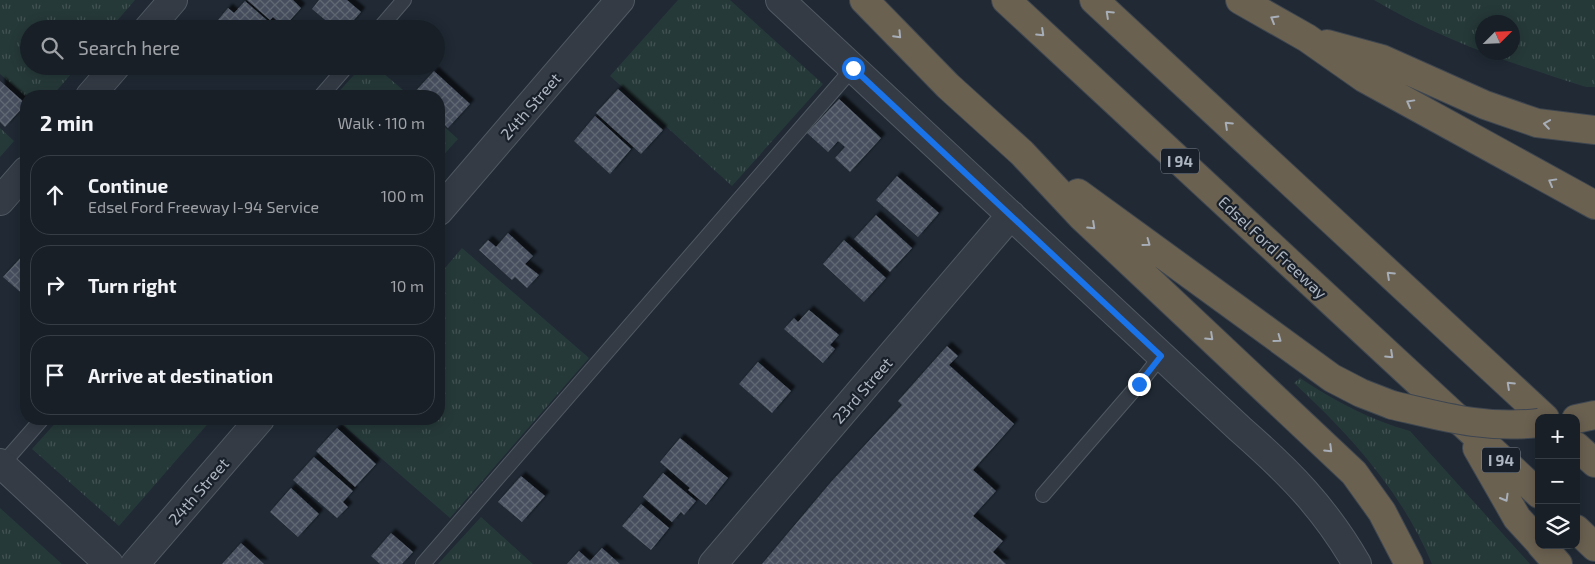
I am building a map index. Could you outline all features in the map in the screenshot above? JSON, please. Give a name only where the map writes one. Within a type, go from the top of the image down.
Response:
[{"type":"highway","points":[[864,0],[948,86],[1022,153],[1081,216],[1354,473],[1382,512],[1409,564]]},
{"type":"highway","name":"Edsel Ford Freeway","points":[[1006,0],[1535,490]]},
{"type":"highway","points":[[1094,0],[1541,414]]},
{"type":"highway","points":[[1240,0],[1307,38],[1364,78],[1595,205]]},
{"type":"highway","points":[[1307,38],[1382,59],[1485,105],[1537,123],[1595,130]]},
{"type":"highway","points":[[1022,153],[1332,378],[1361,393],[1392,405],[1477,424],[1510,426],[1535,423]]},
{"type":"highway","points":[[1580,418],[1595,415]]},
{"type":"highway","points":[[1464,425],[1517,518],[1535,538]]},
{"type":"highway","points":[[1580,450],[1595,464]]},
{"type":"highway","points":[[1580,533],[1595,547]]},
{"type":"highway","points":[[1545,549],[1558,564]]},
{"type":"street","points":[[156,20],[173,0]]},
{"type":"street","name":"24th Street","points":[[445,204],[620,0]]},
{"type":"street","points":[[780,0],[1161,356],[1283,466],[1314,500],[1341,537],[1357,564]]},
{"type":"street","points":[[95,90],[108,75]]},
{"type":"street","points":[[0,201],[20,177]]},
{"type":"street","name":"23rd Street","points":[[713,564],[1011,215]]},
{"type":"street","name":"24th Street","points":[[135,564],[255,425]]},
{"type":"street","points":[[1,465],[109,564]]},
{"type":"lane","points":[[387,20],[404,0]]},
{"type":"lane","points":[[423,564],[853,68]]},
{"type":"lane","points":[[326,90],[338,75]]},
{"type":"lane","points":[[1043,495],[1161,356]]},
{"type":"lane","points":[[1,465],[37,425]]},
{"type":"green space","points":[[0,0],[135,0],[118,20],[20,20],[20,75],[70,75],[57,90],[20,90],[20,92],[0,74]]},
{"type":"green space","points":[[678,0],[730,0],[823,84],[732,186],[610,76]]},
{"type":"green space","points":[[1374,0],[1595,0],[1595,87],[1586,87],[1506,60],[1520,60],[1520,15],[1475,15],[1475,48],[1426,28]]},
{"type":"green space","points":[[354,75],[386,75],[403,90],[340,90]]},
{"type":"green space","points":[[445,127],[458,139],[445,153]]},
{"type":"green space","points":[[0,128],[14,141],[0,157]]},
{"type":"green space","points":[[462,248],[589,358],[450,518],[343,425],[445,425],[445,268]]},
{"type":"green space","points":[[1300,378],[1353,409],[1395,427],[1410,431],[1530,564],[1432,564],[1406,513],[1390,489],[1355,445],[1294,383]]},
{"type":"green space","points":[[54,425],[207,425],[119,526],[32,449]]},
{"type":"green space","points":[[0,508],[62,564],[0,564]]},
{"type":"green space","points":[[481,517],[533,564],[438,564]]},
{"type":"building","points":[[247,0],[293,0],[301,8],[290,20],[276,20],[273,17],[270,20]]},
{"type":"building","points":[[319,0],[347,0],[361,12],[354,20],[325,20],[312,9]]},
{"type":"building","points":[[245,1],[267,20],[218,20],[228,8],[234,13]]},
{"type":"building","points":[[430,75],[438,75],[470,104],[448,128],[445,125],[445,90],[417,90]]},
{"type":"building","points":[[0,81],[20,99],[20,111],[5,127],[0,122]]},
{"type":"building","points":[[618,89],[663,130],[641,154],[596,113]]},
{"type":"building","points":[[839,99],[881,138],[850,172],[835,158],[845,147],[838,141],[828,152],[807,133]]},
{"type":"building","points":[[595,116],[631,149],[610,174],[574,141]]},
{"type":"building","points":[[897,176],[939,213],[918,237],[876,200]]},
{"type":"building","points":[[876,215],[912,248],[890,272],[854,239]]},
{"type":"building","points":[[508,233],[533,256],[525,264],[539,275],[527,288],[515,277],[512,280],[479,250],[488,240],[496,247]]},
{"type":"building","points":[[844,240],[886,278],[864,302],[823,264]]},
{"type":"building","points":[[20,258],[20,292],[3,277]]},
{"type":"building","points":[[809,310],[839,335],[830,345],[835,349],[823,363],[784,329],[794,318],[798,322]]},
{"type":"building","points":[[947,346],[958,356],[949,365],[1014,424],[973,470],[996,491],[973,516],[1003,541],[993,552],[1006,564],[762,564],[831,482],[902,405],[898,401]]},
{"type":"building","points":[[758,362],[791,391],[772,413],[739,384]]},
{"type":"building","points":[[337,428],[376,464],[355,487],[316,451]]},
{"type":"building","points":[[680,438],[728,478],[706,505],[660,462]]},
{"type":"building","points":[[314,457],[353,491],[343,502],[348,507],[337,518],[293,480]]},
{"type":"building","points":[[663,473],[696,501],[684,515],[681,512],[672,522],[643,497]]},
{"type":"building","points":[[521,476],[545,496],[522,522],[498,502]]},
{"type":"building","points":[[291,488],[319,514],[298,537],[270,512]]},
{"type":"building","points":[[641,504],[669,528],[651,550],[622,526]]},
{"type":"building","points":[[391,533],[413,552],[402,564],[380,564],[371,556]]},
{"type":"building","points":[[241,543],[264,564],[222,564]]},
{"type":"building","points":[[602,548],[620,564],[567,564],[579,551],[590,561]]},
{"type":"route","points":[[853,68],[1161,356],[1139,384]]}]
